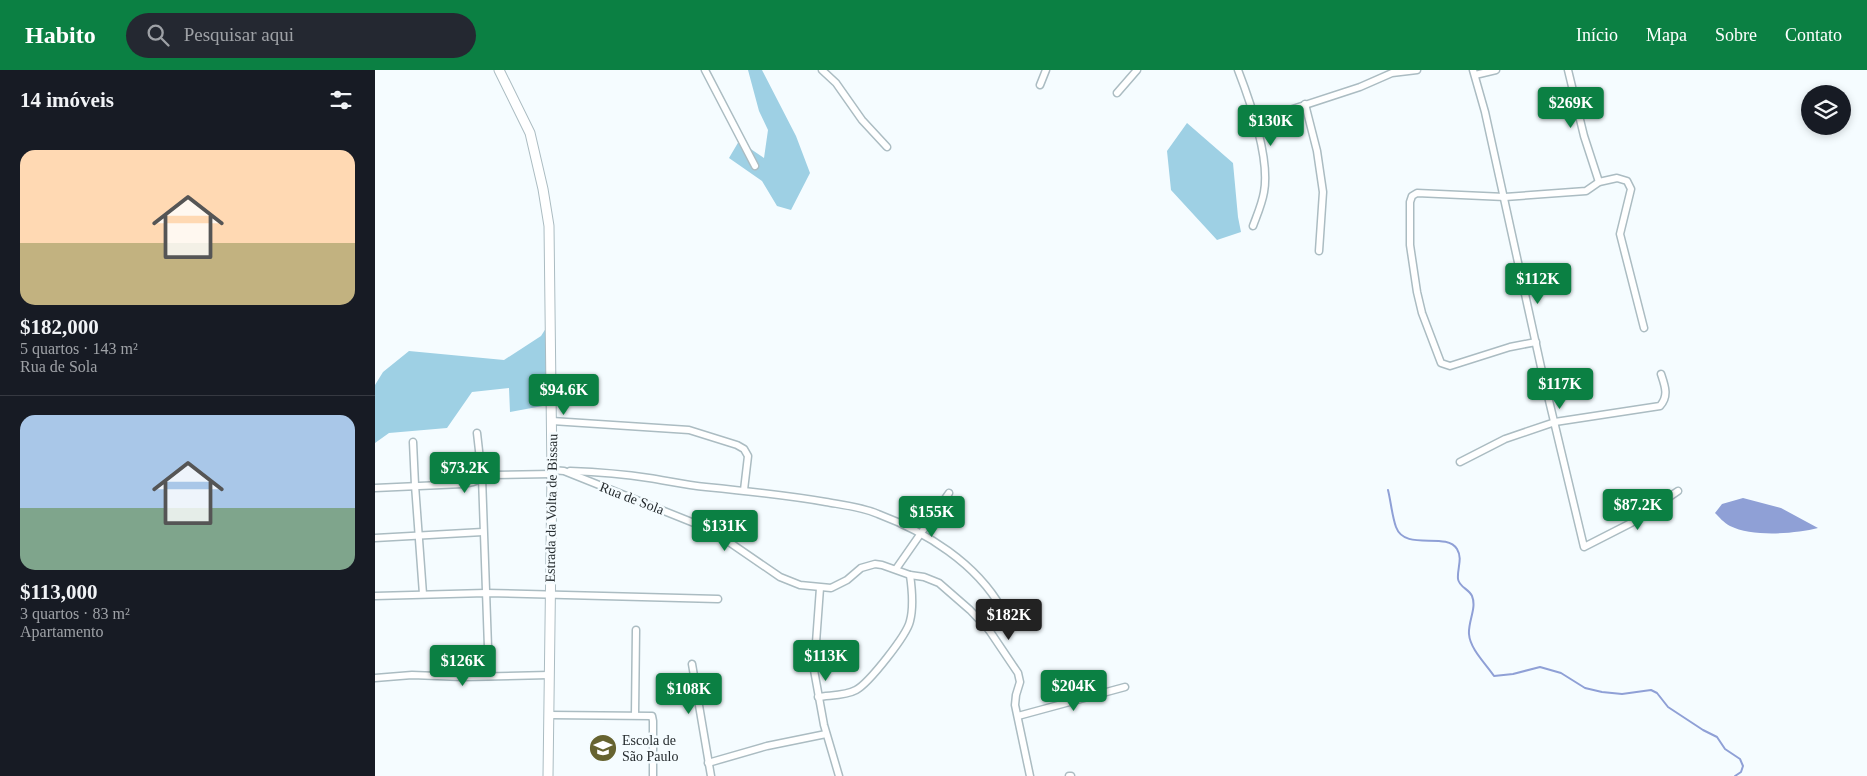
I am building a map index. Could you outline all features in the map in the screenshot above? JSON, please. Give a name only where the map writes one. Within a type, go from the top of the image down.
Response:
[{"type":"main road","name":"Estrada da Volta de Bissau","points":[[499,70],[529,133],[548,212],[551,256],[552,421],[548,776]]},
{"type":"street","points":[[705,70],[755,166]]},
{"type":"street","points":[[822,70],[836,83],[862,120],[887,148]]},
{"type":"street","points":[[1040,84],[1046,70]]},
{"type":"street","points":[[1117,93],[1137,70]]},
{"type":"street","points":[[1238,70],[1256,121],[1265,179],[1264,191],[1253,226]]},
{"type":"street","points":[[1256,121],[1360,87],[1392,73],[1417,70]]},
{"type":"street","points":[[1495,70],[1474,72],[1505,197],[1536,342],[1584,547],[1631,523],[1678,491]]},
{"type":"street","points":[[1567,70],[1584,136],[1599,182]]},
{"type":"street","points":[[1305,104],[1317,150],[1323,192],[1319,251]]},
{"type":"street","points":[[1536,342],[1510,347],[1450,366],[1443,365],[1437,354],[1417,292],[1410,245],[1410,202],[1412,196],[1417,193],[1505,197],[1586,191],[1599,182],[1617,178],[1627,181],[1631,189],[1620,234],[1644,328]]},
{"type":"street","points":[[1459,462],[1505,439],[1555,422],[1660,406],[1665,400],[1666,393],[1666,387],[1661,374]]},
{"type":"street","points":[[552,421],[689,430],[737,445],[744,449],[748,456],[744,490]]},
{"type":"street","points":[[477,433],[482,477],[489,676]]},
{"type":"street","points":[[413,442],[423,594]]},
{"type":"street","points":[[563,471],[629,475],[706,487],[744,490],[814,500],[878,514],[921,535],[961,561],[995,598],[1002,609],[1000,619],[989,630]]},
{"type":"street","name":"Rua de Sola","points":[[375,488],[463,484],[491,475],[563,471],[674,514],[713,533],[785,579],[800,585],[831,588],[839,585],[867,565],[882,564],[910,575],[925,577],[939,583],[970,610],[989,630],[1018,673],[1020,682],[1015,698],[1017,716],[1030,776]]},
{"type":"street","points":[[896,569],[949,493]]},
{"type":"street","points":[[375,538],[483,532]]},
{"type":"street","points":[[818,697],[848,693],[859,688],[867,681],[903,636],[912,612],[910,575]]},
{"type":"street","points":[[819,588],[814,670],[826,734],[839,776]]},
{"type":"street","points":[[375,596],[486,593],[718,599]]},
{"type":"street","points":[[635,715],[636,630]]},
{"type":"street","points":[[692,664],[711,776]]},
{"type":"street","points":[[375,678],[549,675]]},
{"type":"street","points":[[1017,716],[1125,687]]},
{"type":"street","points":[[549,715],[651,716],[653,721],[653,776]]},
{"type":"street","points":[[708,763],[767,746],[826,734]]},
{"type":"shaded area","points":[[748,70],[762,70],[796,136],[810,173],[791,210],[777,206],[762,181],[729,158],[739,141],[764,158],[768,130],[759,111]]},
{"type":"shaded area","points":[[1187,123],[1233,163],[1241,232],[1217,240],[1171,190],[1167,151]]},
{"type":"shaded area","points":[[548,325],[548,405],[510,412],[509,388],[472,392],[447,428],[389,433],[375,443],[375,385],[383,372],[409,351],[504,360],[541,336]]},
{"type":"shaded area","points":[[1743,498],[1781,508],[1818,528],[1785,533],[1750,532],[1730,526],[1715,513],[1722,504]]},
{"type":"waterway","points":[[1388,490],[1396,527],[1401,534],[1416,540],[1444,541],[1452,544],[1457,549],[1460,556],[1458,579],[1462,586],[1471,594],[1473,601],[1469,629],[1470,640],[1475,651],[1494,676],[1513,674],[1540,667],[1561,673],[1585,688],[1602,692],[1622,694],[1651,690],[1657,693],[1668,707],[1717,737],[1725,749],[1740,759],[1743,766],[1741,772],[1735,776]]},
{"type":"place","name":"Escola de São Paulo","points":[[603,748]]}]
